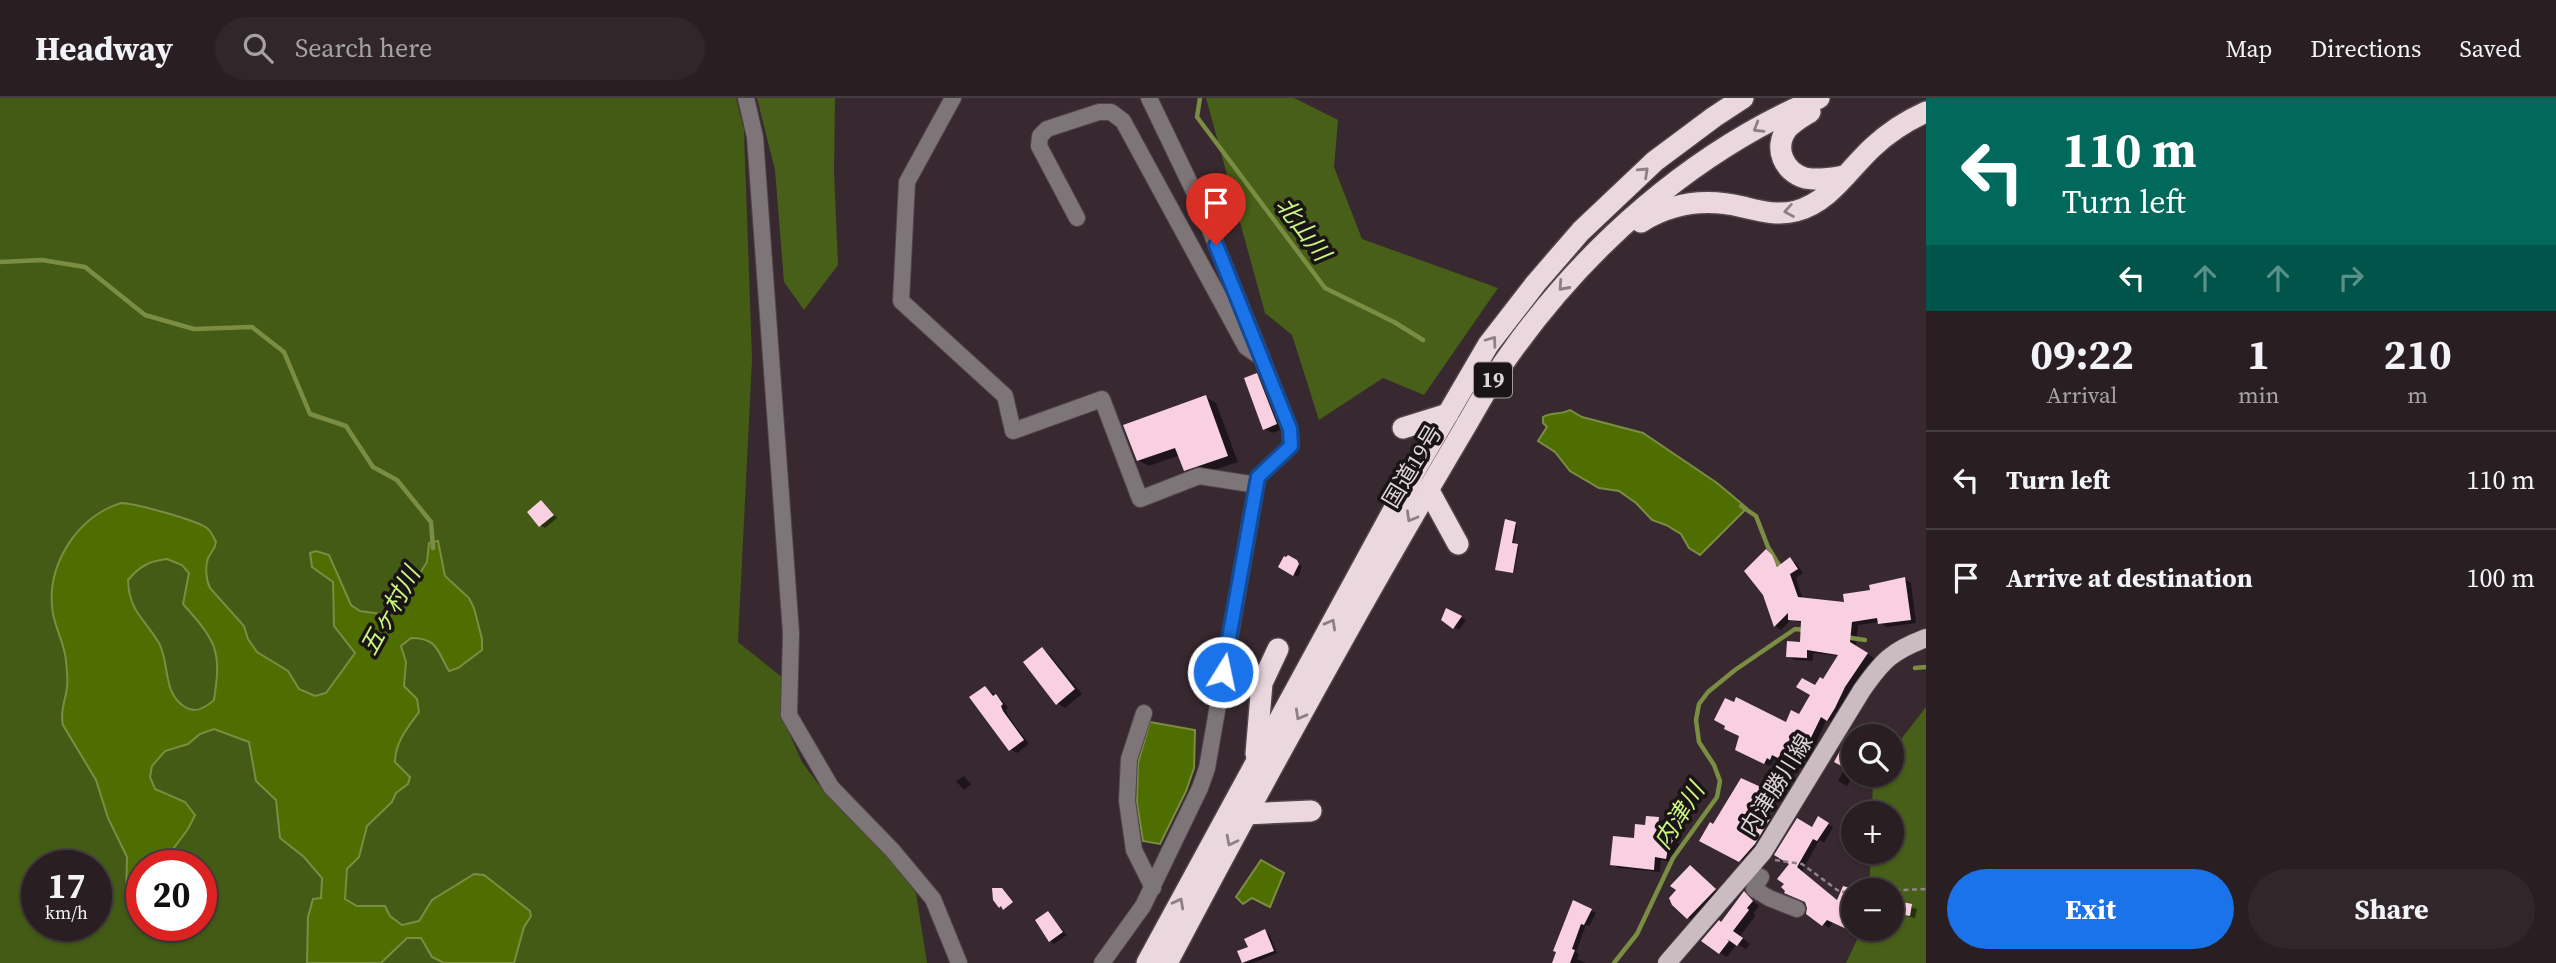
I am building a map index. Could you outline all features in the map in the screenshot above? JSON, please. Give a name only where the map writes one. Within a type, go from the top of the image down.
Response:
[{"type":"highway","name":"国道19号","points":[[1147,963],[1488,345],[1581,231],[1656,161],[1743,98]]},
{"type":"highway","name":"国道19号","points":[[1167,963],[1245,814],[1428,489],[1506,359],[1558,292],[1595,252],[1667,188],[1731,144],[1785,112],[1819,98]]},
{"type":"highway","points":[[1828,98],[1789,126],[1783,137],[1781,151],[1784,163],[1794,174],[1824,180],[1845,176]]},
{"type":"highway","points":[[1595,252],[1656,212],[1691,202],[1718,202],[1779,213],[1796,211],[1814,204],[1832,191],[1889,132],[1926,111]]},
{"type":"highway","points":[[1403,428],[1448,414]]},
{"type":"highway","points":[[1428,489],[1458,544]]},
{"type":"highway","points":[[1255,763],[1262,683],[1278,649]]},
{"type":"highway","points":[[1245,814],[1311,811]]},
{"type":"main road","name":"内津勝川線","points":[[1667,963],[1763,852],[1880,665],[1900,648],[1926,638]]},
{"type":"street","points":[[746,98],[755,137],[790,619],[789,715],[831,787],[892,850],[933,899],[959,963]]},
{"type":"street","points":[[953,98],[907,182],[901,301],[1005,396],[1013,431],[1102,398],[1140,499],[1199,476],[1257,485]]},
{"type":"street","points":[[1102,963],[1143,906],[1200,788],[1207,768],[1258,477],[1291,446],[1290,429],[1198,200],[1149,98]]},
{"type":"street","points":[[1077,218],[1039,146],[1040,136],[1047,129],[1099,112],[1111,112],[1122,121],[1246,347],[1262,358]]},
{"type":"street","points":[[1144,713],[1129,759],[1127,801],[1134,850],[1153,888]]},
{"type":"street","points":[[1747,871],[1761,877],[1754,889],[1797,909]]},
{"type":"path","points":[[1763,852],[1779,862],[1802,864],[1841,892]]},
{"type":"path","points":[[1904,890],[1926,889]]},
{"type":"shaded area","points":[[0,98],[736,98],[744,130],[752,359],[738,642],[783,678],[784,710],[790,735],[802,762],[822,789],[891,860],[916,893],[927,963],[0,963]]},
{"type":"shaded area","points":[[757,98],[835,98],[834,170],[838,265],[804,310],[784,282],[775,170]]},
{"type":"shaded area","points":[[1206,98],[1294,98],[1338,120],[1334,167],[1362,239],[1498,288],[1424,395],[1383,378],[1319,420],[1292,335],[1265,313]]},
{"type":"shaded area","points":[[1926,707],[1926,963],[1846,963],[1856,941],[1904,941],[1904,878],[1870,878],[1870,864],[1904,864],[1904,801],[1872,801],[1873,787],[1904,787],[1904,735]]},
{"type":"water","points":[[1570,410],[1582,417],[1643,433],[1717,483],[1747,508],[1700,555],[1689,548],[1681,534],[1652,520],[1636,503],[1619,491],[1599,488],[1570,471],[1555,452],[1538,441],[1547,427],[1543,423],[1543,417]]},
{"type":"water","points":[[121,503],[151,509],[207,528],[216,542],[206,565],[210,588],[244,626],[248,639],[257,652],[288,671],[299,689],[315,696],[326,693],[355,653],[334,626],[333,582],[312,567],[310,553],[316,551],[329,555],[351,605],[360,611],[381,614],[388,610],[417,578],[427,562],[429,543],[438,541],[445,576],[469,598],[474,608],[482,650],[458,668],[449,671],[436,647],[427,640],[411,638],[401,646],[406,662],[404,686],[417,699],[419,712],[400,741],[395,762],[410,777],[408,784],[396,793],[392,802],[367,826],[359,857],[347,869],[345,899],[357,906],[385,906],[390,916],[402,925],[419,921],[432,900],[474,874],[484,875],[530,911],[531,916],[524,927],[514,963],[444,963],[432,957],[421,938],[407,938],[381,963],[307,963],[308,917],[313,899],[321,898],[322,878],[304,857],[280,838],[276,800],[256,781],[249,742],[214,729],[200,734],[188,744],[165,751],[152,766],[150,777],[155,789],[185,802],[195,815],[188,829],[172,850],[126,850],[126,855],[108,818],[96,780],[62,720],[67,668],[53,614],[54,579],[67,546],[90,520]],"holes":[[[167,559],[182,565],[189,573],[183,604],[209,637],[214,647],[217,669],[214,700],[204,708],[196,710],[185,707],[173,694],[159,643],[134,607],[128,580],[145,565]]]},
{"type":"water","points":[[1150,722],[1195,730],[1194,768],[1160,844],[1143,841],[1137,803],[1138,763]]},
{"type":"water","points":[[1261,860],[1284,873],[1270,907],[1252,898],[1243,904],[1236,897]]},
{"type":"building","points":[[1257,373],[1277,424],[1263,430],[1244,378]]},
{"type":"building","points":[[1206,395],[1228,456],[1184,471],[1175,448],[1137,461],[1123,425]]},
{"type":"building","points":[[541,500],[554,515],[539,527],[527,512]]},
{"type":"building","points":[[1505,519],[1516,522],[1512,543],[1518,544],[1513,573],[1495,570]]},
{"type":"building","points":[[1766,549],[1777,567],[1790,557],[1798,569],[1790,574],[1798,597],[1844,602],[1843,594],[1870,590],[1869,585],[1905,577],[1911,620],[1878,624],[1877,618],[1852,622],[1850,642],[1868,653],[1845,687],[1827,721],[1821,717],[1800,760],[1797,758],[1796,761],[1781,753],[1778,758],[1772,755],[1770,760],[1767,758],[1764,764],[1735,750],[1739,736],[1724,729],[1725,726],[1714,720],[1725,698],[1734,702],[1736,697],[1786,722],[1791,710],[1799,714],[1810,695],[1796,687],[1802,678],[1815,685],[1820,677],[1823,679],[1838,655],[1807,650],[1807,658],[1786,657],[1787,641],[1800,642],[1801,621],[1788,620],[1788,613],[1774,627],[1763,595],[1744,571]]},
{"type":"building","points":[[1288,555],[1299,564],[1293,576],[1278,567],[1284,556]]},
{"type":"building","points":[[1446,608],[1462,616],[1453,629],[1441,620]]},
{"type":"building","points":[[1042,647],[1075,689],[1056,705],[1023,662]]},
{"type":"building","points":[[985,686],[993,696],[996,694],[1003,704],[1003,711],[1024,740],[1009,751],[969,697]]},
{"type":"building","points":[[1841,749],[1841,766],[1834,762]]},
{"type":"building","points":[[1741,778],[1763,788],[1754,807],[1770,819],[1755,844],[1739,862],[1699,841],[1710,822],[1713,824]]},
{"type":"building","points":[[1646,816],[1659,817],[1658,828],[1674,839],[1666,859],[1655,857],[1654,870],[1610,865],[1613,836],[1634,838],[1635,824],[1645,825]]},
{"type":"building","points":[[1818,816],[1829,823],[1817,841],[1813,839],[1797,867],[1837,900],[1841,891],[1841,926],[1827,920],[1822,926],[1806,914],[1805,902],[1784,893],[1781,887],[1784,884],[1777,879],[1789,864],[1774,855],[1797,818],[1812,827]]},
{"type":"building","points":[[1690,865],[1716,889],[1687,919],[1672,905],[1669,898],[1676,890],[1670,886]]},
{"type":"building","points":[[992,888],[1002,888],[1013,902],[1003,910],[1001,906],[999,908],[993,900]]},
{"type":"building","points":[[1744,891],[1753,901],[1733,931],[1743,938],[1737,946],[1727,939],[1729,941],[1719,954],[1701,941],[1719,920],[1721,922]]},
{"type":"building","points":[[1573,900],[1592,909],[1584,925],[1581,924],[1570,963],[1552,963],[1556,952],[1553,951]]},
{"type":"building","points":[[1904,902],[1912,904],[1910,916],[1904,915]]},
{"type":"building","points":[[1048,911],[1063,932],[1049,942],[1035,920]]},
{"type":"building","points":[[1265,929],[1274,951],[1242,963],[1237,951],[1248,947],[1244,939]]},
{"type":"waterway","name":"北山川","points":[[1200,98],[1197,117],[1325,288],[1394,322],[1423,340]]},
{"type":"waterway","name":"五ヶ村川","points":[[0,262],[42,260],[85,267],[145,315],[194,329],[252,327],[284,352],[310,414],[346,426],[373,467],[397,480],[431,522],[433,548]]},
{"type":"waterway","name":"北山川","points":[[1741,506],[1756,516],[1768,547],[1782,570]]},
{"type":"waterway","name":"内津川","points":[[1614,963],[1637,934],[1673,858],[1717,797],[1720,781],[1714,765],[1699,742],[1696,720],[1699,704],[1708,692],[1735,670],[1795,629],[1806,630]]},
{"type":"waterway","name":"内津川","points":[[1845,637],[1865,640]]},
{"type":"waterway","name":"内津川","points":[[1915,668],[1926,667]]},
{"type":"route","points":[[1216,245],[1290,429],[1291,446],[1258,477],[1223,672]]}]
